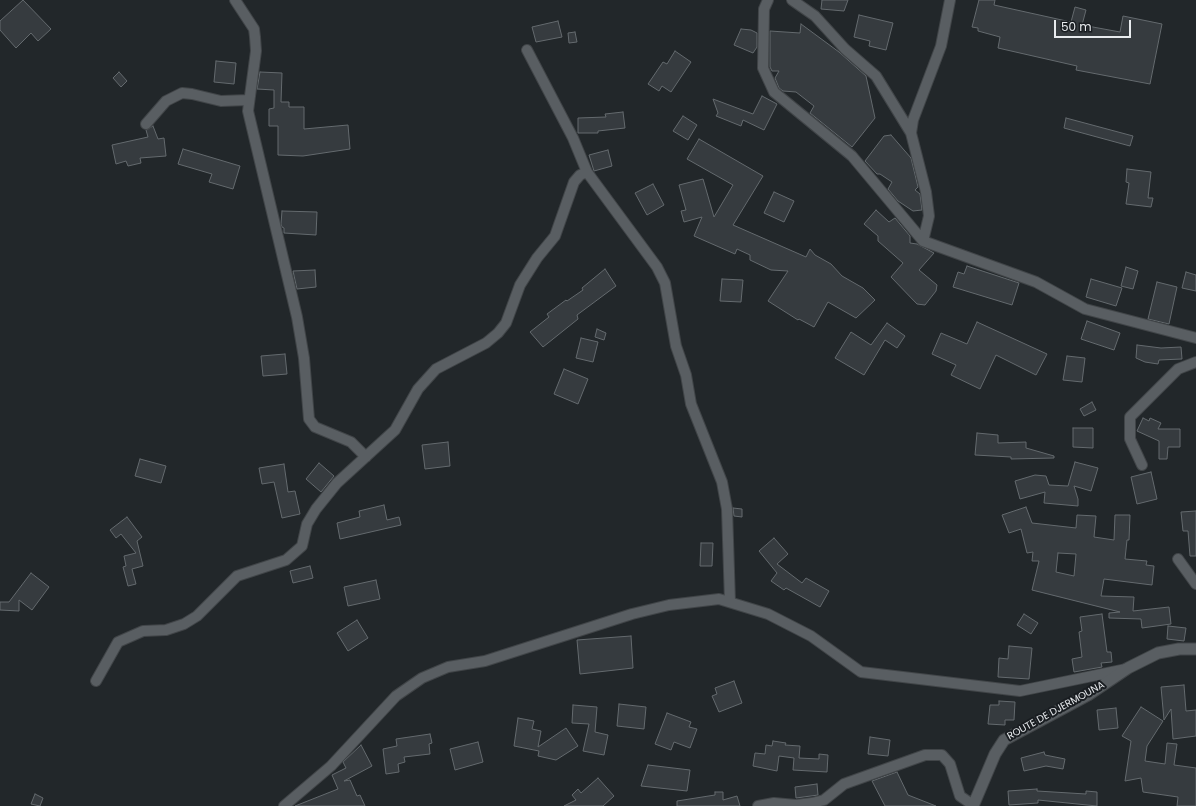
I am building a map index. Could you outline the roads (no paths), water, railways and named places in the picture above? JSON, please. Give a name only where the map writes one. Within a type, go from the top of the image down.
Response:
[{"type":"street","points":[[235,0],[254,29],[256,37],[256,51],[248,100],[250,121],[297,317],[304,358],[308,420],[315,427],[351,442],[366,457]]},
{"type":"street","points":[[768,0],[764,9],[763,68],[774,92],[852,156],[923,241],[1036,282],[1085,309],[1114,318],[1196,338]]},
{"type":"street","points":[[792,0],[815,16],[845,49],[876,76],[911,133],[926,192],[930,216],[923,241]]},
{"type":"street","points":[[911,133],[913,120],[920,99],[941,46],[950,0]]},
{"type":"street","points":[[527,50],[573,138],[587,172],[657,267],[665,283],[676,346],[686,375],[690,404],[722,482],[727,509],[730,602]]},
{"type":"street","points":[[146,124],[166,101],[182,93],[221,101],[248,100]]},
{"type":"street","points":[[96,681],[118,642],[143,632],[166,630],[184,624],[197,616],[237,576],[286,560],[302,546],[307,524],[316,509],[337,483],[395,430],[418,389],[436,369],[486,344],[506,323],[520,285],[537,258],[555,236],[574,182],[580,175],[587,172]]},
{"type":"street","points":[[1142,465],[1130,439],[1130,417],[1178,369],[1196,362]]},
{"type":"street","points":[[1178,559],[1196,584]]},
{"type":"street","points":[[284,806],[331,766],[396,696],[422,678],[448,668],[485,661],[669,604],[719,599],[768,614],[811,636],[861,672],[1020,691],[1128,668]]},
{"type":"street","name":"ROUTE DE DJERMOUNA","points":[[974,802],[995,754],[1004,740],[1088,695],[1128,668],[1158,653],[1179,649],[1196,649]]},
{"type":"street","points":[[758,806],[774,802],[796,804],[824,800],[844,784],[925,755],[942,755],[950,764],[960,796],[973,805],[974,802]]}]
